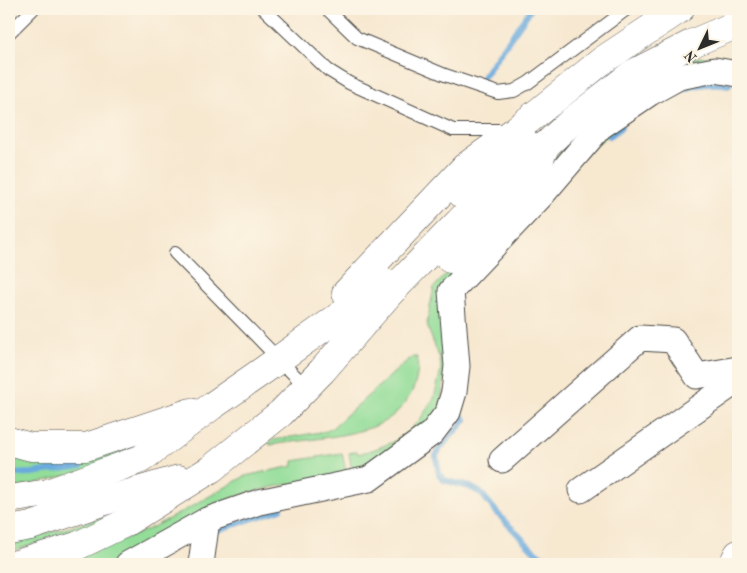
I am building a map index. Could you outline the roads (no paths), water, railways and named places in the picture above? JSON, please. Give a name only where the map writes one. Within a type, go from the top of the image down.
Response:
[{"type":"highway","points":[[9,499],[48,493],[141,459],[212,406],[369,295],[470,186],[516,130],[603,60],[680,9]]},
{"type":"highway","points":[[17,564],[77,546],[124,524],[212,469],[281,413],[314,379],[401,309],[534,174],[546,145],[573,120],[632,74],[693,43],[738,24]]},
{"type":"highway","points":[[693,43],[721,43],[738,46]]},
{"type":"highway","points":[[9,440],[31,447],[86,447],[212,406]]},
{"type":"highway","points":[[9,530],[32,526],[114,498],[212,469]]},
{"type":"highway","points":[[733,564],[738,554]]},
{"type":"street","points":[[128,564],[207,520],[259,502],[369,479],[432,433],[448,412],[454,392],[457,366],[450,292],[541,196],[600,127],[650,93],[679,77],[715,70],[738,74]]},
{"type":"street","points":[[502,460],[640,338],[672,340],[697,376],[738,369]]},
{"type":"street","points":[[581,490],[731,385],[738,386]]},
{"type":"street","points":[[201,564],[207,520]]},
{"type":"lane","points":[[9,34],[33,9]]},
{"type":"lane","points":[[264,9],[328,70],[349,83],[453,130],[516,130],[546,145]]},
{"type":"lane","points":[[326,9],[357,38],[445,75],[498,93],[514,92],[528,83],[628,9]]},
{"type":"lane","points":[[175,252],[289,352],[314,379]]},
{"type":"waterway","points":[[483,77],[531,9]]},
{"type":"waterway","points":[[673,93],[701,85],[729,85]]},
{"type":"waterway","points":[[610,136],[621,127]]},
{"type":"waterway","points":[[457,411],[465,420],[440,448],[436,456],[439,474],[444,480],[470,487],[481,493],[498,514],[534,551],[553,564]]},
{"type":"waterway","points":[[9,474],[32,473],[81,466]]},
{"type":"waterway","points":[[218,530],[281,509]]}]
